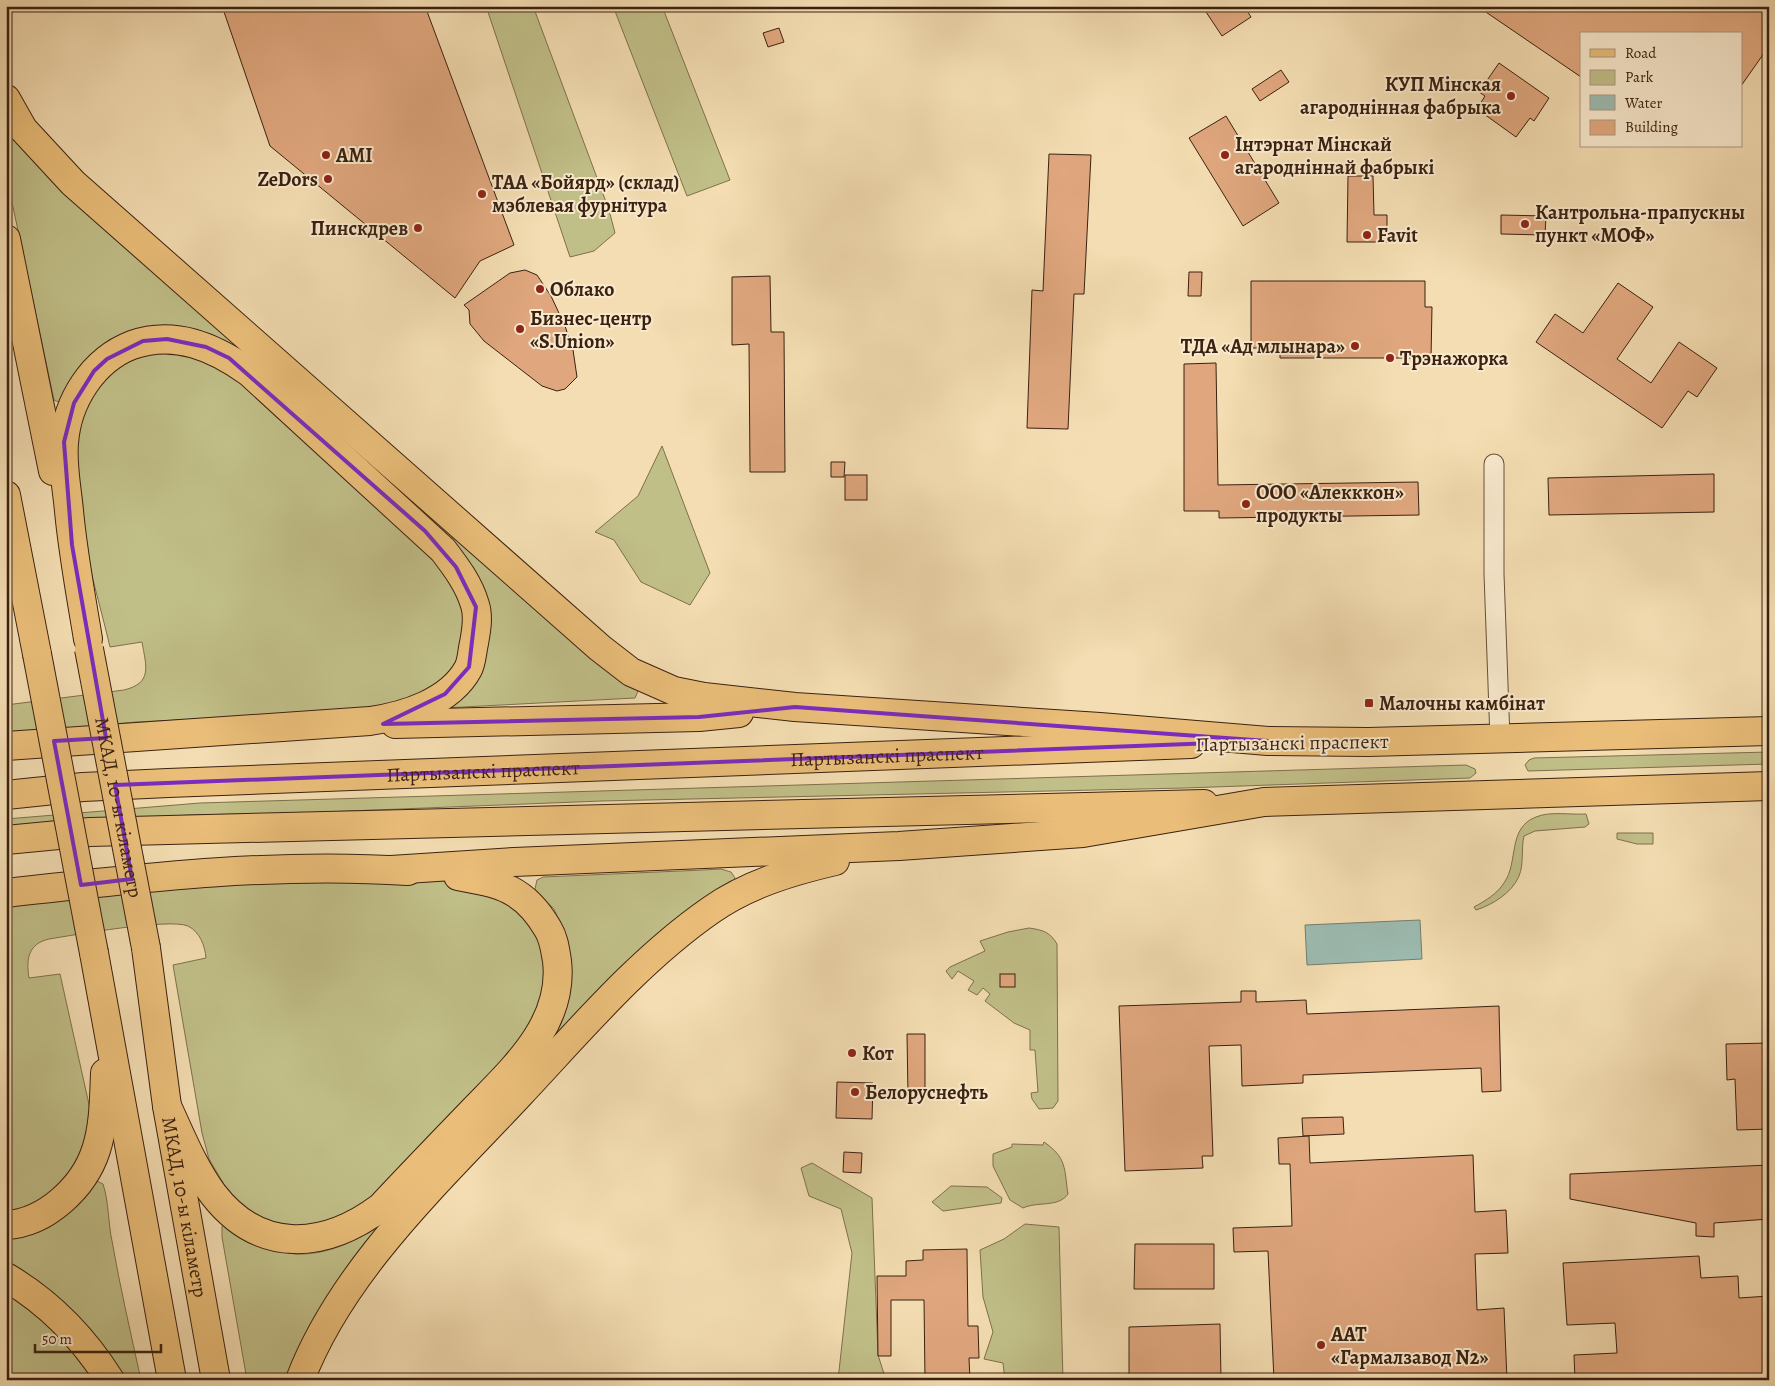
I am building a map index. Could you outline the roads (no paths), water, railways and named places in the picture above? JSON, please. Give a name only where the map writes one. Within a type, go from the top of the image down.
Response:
[{"type":"main road","points":[[6,99],[23,129],[73,183],[619,664],[646,681],[674,691],[704,697],[795,707],[1100,727],[1268,741]]},
{"type":"main road","name":"МКАД, 10-ы кіламетр","points":[[6,238],[88,644],[146,948],[167,1106],[216,1380]]},
{"type":"main road","points":[[6,746],[389,718],[422,706],[445,694],[459,683],[469,667],[476,632],[476,608],[460,573],[431,538],[249,372],[229,358],[186,340],[143,341],[124,348],[94,371],[74,403],[64,442],[64,467],[72,545],[88,644]]},
{"type":"main road","points":[[6,495],[10,527],[37,654],[94,953],[172,1380]]},
{"type":"main road","points":[[270,728],[699,717],[795,707]]},
{"type":"main road","name":"Партызанскі праспект","points":[[6,795],[83,786],[1268,741],[1368,742],[1769,731]]},
{"type":"main road","points":[[6,840],[90,832],[1264,802],[1769,786]]},
{"type":"main road","points":[[6,893],[172,874],[273,870],[391,870],[514,862],[899,846],[1083,833],[1264,802]]},
{"type":"main road","points":[[300,1380],[310,1353],[328,1322],[385,1244],[420,1203],[622,986],[655,954],[697,920],[737,894],[804,868],[899,846]]},
{"type":"main road","points":[[167,1106],[196,1168],[213,1194],[230,1214],[248,1227],[267,1235],[294,1240],[343,1231],[362,1222],[381,1207],[402,1185],[524,1056],[536,1040],[552,1006],[558,970],[553,938],[523,896],[508,887],[443,874],[391,870]]},
{"type":"main road","points":[[6,1224],[31,1221],[50,1209],[68,1194],[86,1170],[96,1151],[104,1092],[106,1022]]},
{"type":"main road","points":[[6,1278],[58,1315],[81,1338],[110,1380]]},
{"type":"street","points":[[1494,464],[1494,574],[1500,739]]},
{"type":"water","points":[[1420,920],[1422,959],[1307,965],[1305,925]]},
{"type":"place","name":"КУП Мінская агароднінная фабрыка","points":[[1511,96]]},
{"type":"place","name":"AMI","points":[[326,155]]},
{"type":"place","name":"Інтэрнат Мінскай агародніннай фабрыкі","points":[[1225,155]]},
{"type":"place","name":"ZeDors","points":[[328,179]]},
{"type":"place","name":"ТАА «Бойярд» (склад) мэблевая фурнітура","points":[[482,194]]},
{"type":"place","name":"Кантрольна-прапускны пункт «МОФ»","points":[[1525,224]]},
{"type":"place","name":"Пинскдрев","points":[[418,228]]},
{"type":"place","name":"Favit","points":[[1367,235]]},
{"type":"place","name":"Облако","points":[[540,289]]},
{"type":"place","name":"Бизнес-центр «S.Union»","points":[[520,329]]},
{"type":"place","name":"ТДА «Ад млынара»","points":[[1355,346]]},
{"type":"place","name":"Трэнажорка","points":[[1390,358]]},
{"type":"place","name":"ООО «Алекккон» продукты","points":[[1246,504]]},
{"type":"place","name":"Малочны камбінат","points":[[1369,703]]},
{"type":"place","name":"Кот","points":[[852,1053]]},
{"type":"place","name":"Белоруснефть","points":[[855,1092]]},
{"type":"place","name":"ААТ «Гармалзавод N2»","points":[[1321,1345]]}]
